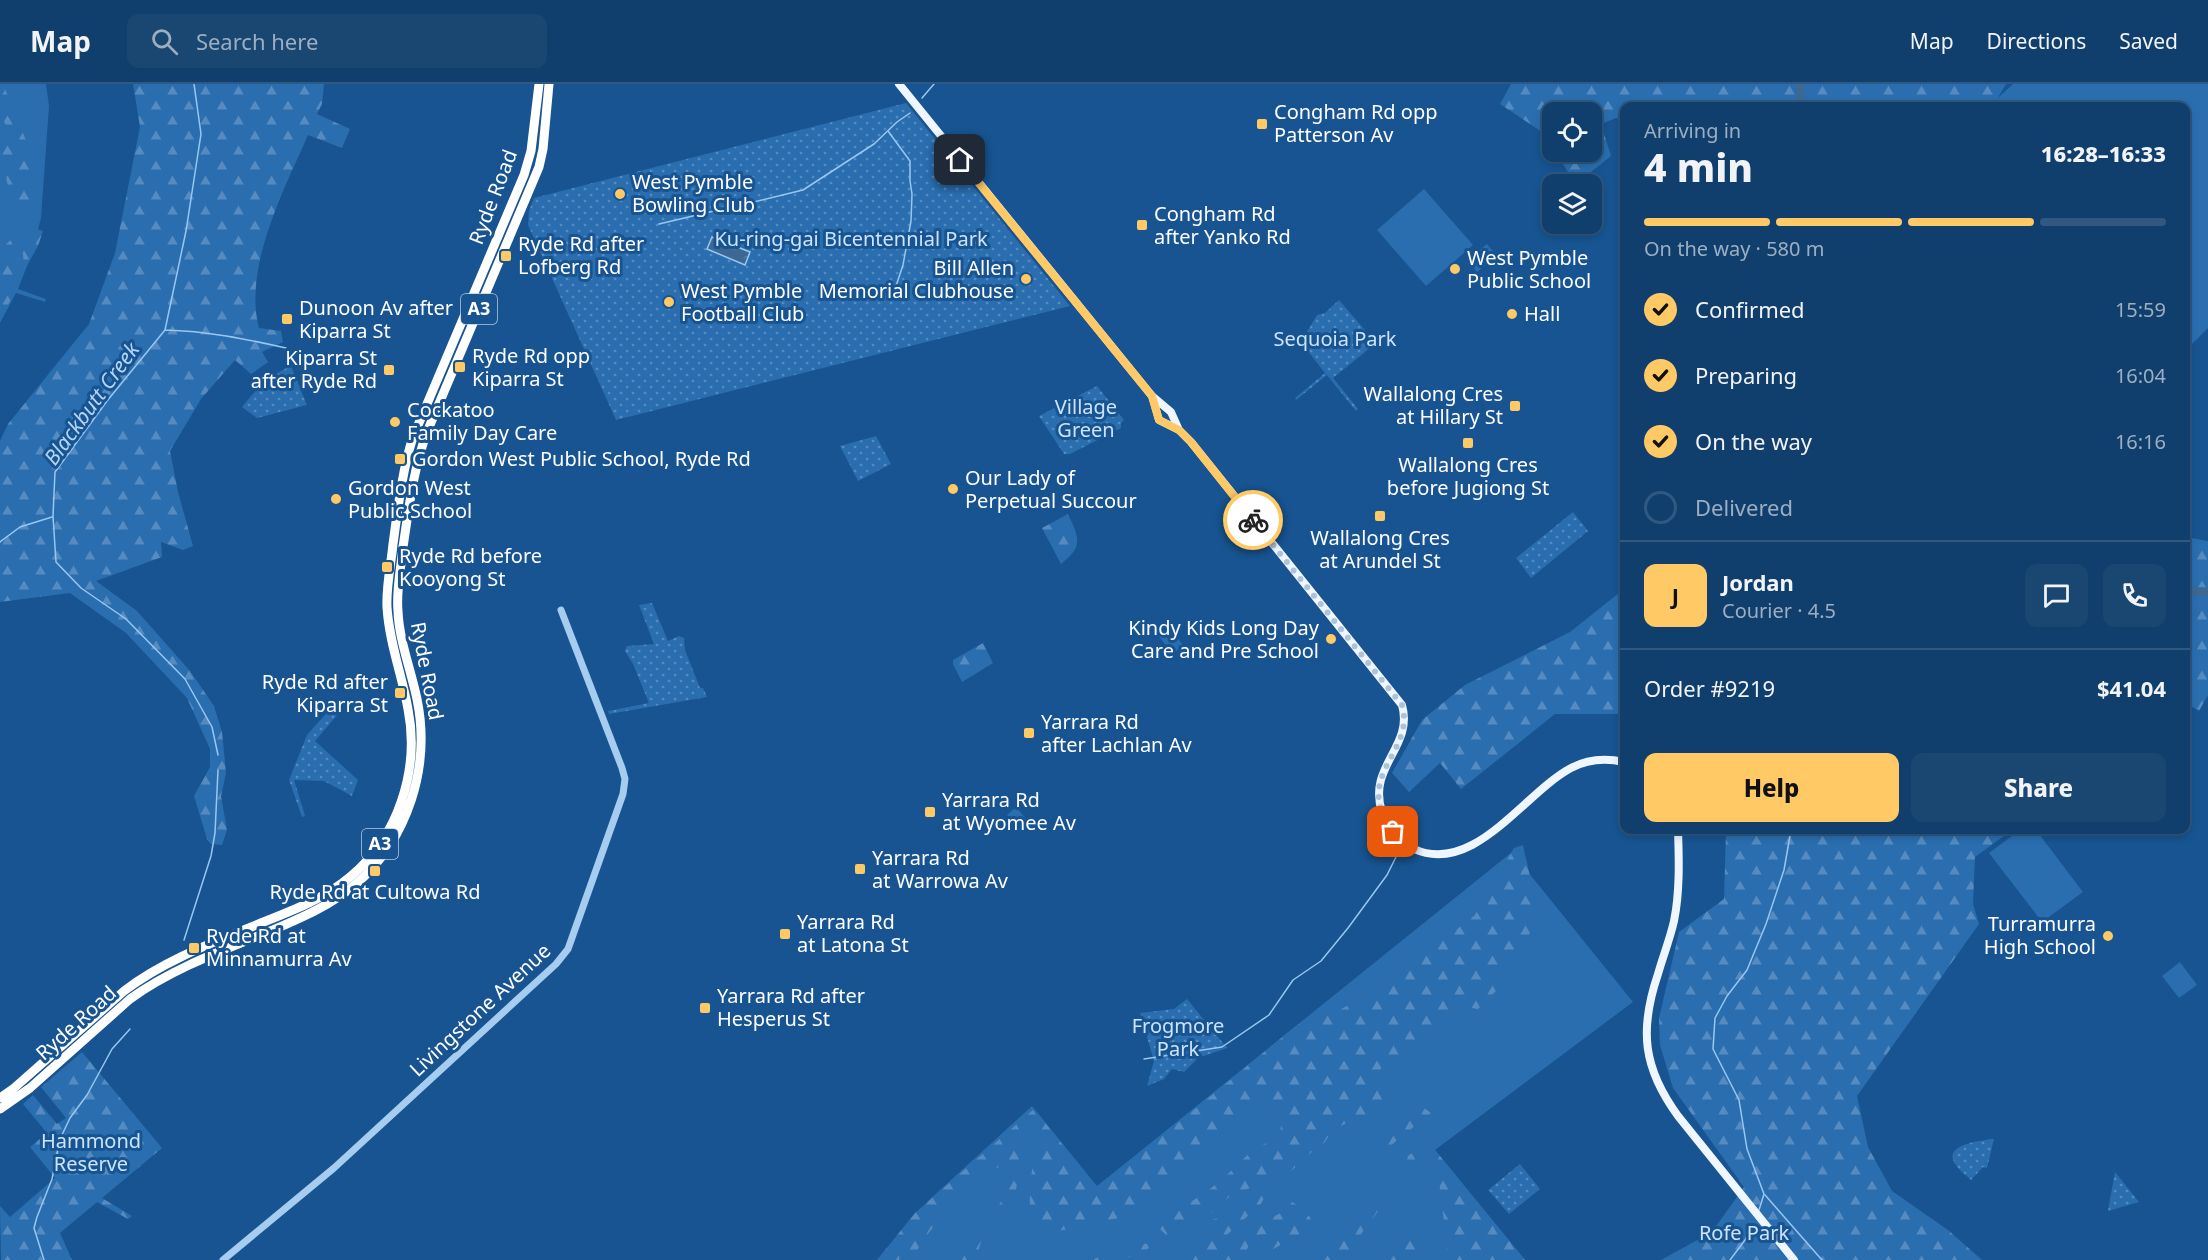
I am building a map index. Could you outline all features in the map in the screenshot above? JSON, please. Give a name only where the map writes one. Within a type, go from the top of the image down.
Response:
[{"type":"highway","name":"Ryde Road","points":[[0,1098],[139,979],[179,958],[327,894],[358,869],[387,833],[406,786],[411,758],[408,710],[391,638],[387,608],[402,479],[413,437],[524,175],[531,151],[540,84]]},
{"type":"highway","name":"Ryde Road","points":[[0,1109],[30,1088],[145,988],[189,965],[314,912],[342,895],[365,875],[397,834],[415,790],[419,759],[418,709],[397,608],[414,475],[430,424],[539,167],[543,149],[549,84]]},
{"type":"main road","points":[[899,84],[1152,396],[1170,412],[1179,430]]},
{"type":"main road","points":[[1152,396],[1158,418],[1179,430],[1191,442],[1402,705],[1405,720],[1401,737],[1385,767],[1379,786],[1382,814],[1398,838],[1421,852],[1440,855],[1468,848],[1573,767],[1599,760],[1620,762]]},
{"type":"main road","points":[[1158,412],[1162,409],[1170,412]]},
{"type":"main road","points":[[1164,422],[1170,420],[1170,412]]},
{"type":"main road","points":[[1678,834],[1674,921],[1651,995],[1647,1016],[1646,1032],[1650,1063],[1657,1084],[1678,1116],[1794,1260]]},
{"type":"street","name":"Livingstone Avenue","points":[[222,1260],[338,1164],[555,964],[571,942],[623,794],[625,779],[561,610]]},
{"type":"green space","points":[[0,84],[46,84],[49,106],[41,218],[31,256],[18,289],[46,299],[45,302],[16,293],[0,323]]},
{"type":"green space","points":[[0,84],[3,84],[27,143],[27,162],[36,172],[32,178],[25,178],[34,204],[17,201],[10,196],[0,148],[0,135],[6,131],[5,123],[0,116]]},
{"type":"green space","points":[[133,84],[324,84],[322,104],[317,114],[350,129],[342,148],[308,135],[278,204],[261,255],[256,305],[259,328],[281,331],[283,342],[262,352],[268,362],[251,374],[235,360],[201,399],[170,451],[178,492],[193,546],[183,550],[161,542],[162,557],[96,581],[137,611],[190,671],[214,706],[222,732],[226,773],[221,796],[227,830],[222,845],[211,844],[207,839],[194,796],[210,767],[210,749],[187,698],[126,633],[70,593],[0,602],[0,441],[8,424],[89,324],[115,253],[140,127]]},
{"type":"green space","points":[[1511,84],[2006,84],[1995,102],[1620,102],[1620,120],[1616,118],[1602,124],[1602,102],[1542,102],[1542,132],[1500,104]]},
{"type":"green space","points":[[2013,84],[2208,84],[2208,328],[2190,346],[2190,102],[1993,102]]},
{"type":"green space","name":"Ku-ring-gai Bicentennial Park","points":[[906,103],[1070,306],[616,420],[528,225],[529,211],[534,198]]},
{"type":"green space","points":[[1602,127],[1611,156],[1588,174],[1569,174],[1562,162],[1602,162]]},
{"type":"green space","points":[[1424,189],[1473,245],[1426,286],[1377,230]]},
{"type":"green space","points":[[31,227],[43,231],[38,246],[25,269],[23,247],[25,237]]},
{"type":"green space","points":[[14,238],[18,239],[18,272],[13,292],[0,322],[0,254],[7,243]]},
{"type":"green space","points":[[1487,244],[1497,256],[1477,272],[1467,260]]},
{"type":"green space","name":"Sequoia Park","points":[[1339,300],[1376,343],[1333,378],[1358,409],[1356,411],[1327,375],[1296,400],[1295,398],[1325,373],[1301,342],[1317,315],[1325,313]]},
{"type":"green space","points":[[291,366],[307,405],[257,418],[242,407],[264,383]]},
{"type":"green space","name":"Village Green","points":[[1097,386],[1124,420],[1121,428],[1070,454],[1064,454],[1039,416]]},
{"type":"green space","points":[[876,436],[891,464],[858,481],[840,446]]},
{"type":"green space","points":[[1573,512],[1588,531],[1531,578],[1516,558]]},
{"type":"green space","points":[[1068,514],[1075,529],[1077,541],[1073,552],[1061,564],[1042,528]]},
{"type":"green space","points":[[2190,538],[2208,541],[2208,695],[2199,711],[2190,705]]},
{"type":"green space","points":[[1620,592],[1620,714],[1555,714],[1461,789],[1440,763],[1409,792],[1392,773],[1422,720],[1465,685],[1570,632]]},
{"type":"green space","points":[[652,603],[668,641],[679,636],[684,638],[685,650],[700,688],[703,688],[707,697],[609,714],[608,711],[649,703],[633,664],[625,651],[627,646],[654,644],[639,605]]},
{"type":"green space","points":[[1167,625],[1183,645],[1173,654],[1156,633]]},
{"type":"green space","points":[[983,643],[993,663],[962,682],[953,660]]},
{"type":"green space","points":[[331,708],[338,714],[315,741],[358,780],[352,796],[324,781],[294,780],[305,816],[302,817],[289,780],[307,735]]},
{"type":"green space","points":[[1016,807],[1032,826],[1023,833],[1007,815]]},
{"type":"green space","name":"Rofe Park","points":[[1726,834],[2007,834],[1975,857],[1973,904],[1979,924],[1857,1096],[1868,1147],[1892,1191],[1948,1230],[1982,1260],[1661,1260],[1712,1232],[1744,1187],[1673,1088],[1660,1045],[1659,1018],[1679,932],[1724,899]]},
{"type":"green space","points":[[2015,834],[2039,834],[2083,892],[2042,922],[1989,853]]},
{"type":"green space","points":[[1523,845],[1535,905],[1534,917],[1527,938],[1501,959],[1503,984],[1478,1009],[1466,1007],[1408,1057],[1394,1067],[1384,1066],[1377,1072],[1375,1080],[1387,1092],[1387,1100],[1360,1120],[1350,1121],[1332,1131],[1325,1142],[1284,1178],[1234,1193],[1179,1234],[1170,1237],[1160,1229],[1172,1213],[1210,1189],[1256,1147],[1276,1137],[1281,1126],[1281,1112],[1279,1104],[1271,1101],[1262,1105],[1151,1195],[1118,1218],[1040,1235],[1034,1228],[1030,1202],[1036,1140],[1036,1130],[1033,1127],[1022,1132],[1018,1149],[1023,1171],[1018,1179],[1015,1195],[1000,1221],[981,1241],[976,1260],[951,1260],[1004,1198],[1010,1178],[1007,1169],[986,1168],[971,1178],[950,1208],[925,1237],[915,1255],[908,1258],[908,1250],[905,1249],[901,1251],[899,1260],[877,1260],[915,1213],[1034,1109],[1071,1155],[1087,1186],[1100,1187],[1297,1025],[1340,1010],[1390,980],[1474,916],[1490,892],[1507,877],[1507,860],[1514,848]]},
{"type":"green space","points":[[1512,852],[1633,1002],[1435,1150],[1525,1260],[878,1260],[929,1200],[1032,1106],[1097,1186]]},
{"type":"green space","points":[[2180,962],[2197,985],[2179,998],[2162,976]]},
{"type":"green space","name":"Frogmore Park","points":[[1187,999],[1227,1048],[1198,1058],[1184,1072],[1172,1069],[1164,1079],[1147,1086],[1154,1061],[1140,1013],[1174,1009]]},
{"type":"green space","name":"Hammond Reserve","points":[[82,1052],[162,1148],[102,1198],[132,1216],[128,1219],[97,1202],[60,1233],[72,1260],[1,1260],[0,1206],[10,1217],[55,1178],[30,1147],[47,1133],[23,1104],[33,1095],[57,1124],[66,1118],[41,1087]]},
{"type":"green space","points":[[1420,1105],[1431,1113],[1383,1153],[1380,1143]]},
{"type":"green space","points":[[1994,1139],[1987,1168],[1983,1167],[1971,1180],[1955,1165],[1953,1156],[1955,1151],[1965,1144]]},
{"type":"green space","points":[[1435,1150],[1525,1260],[1449,1260]]},
{"type":"green space","points":[[1412,1153],[1418,1159],[1416,1163],[1399,1186],[1386,1195],[1379,1210],[1349,1250],[1337,1260],[1314,1260],[1401,1172],[1408,1156]]},
{"type":"green space","points":[[1520,1164],[1540,1189],[1509,1214],[1488,1190]]},
{"type":"green space","points":[[2115,1172],[2139,1202],[2108,1211]]},
{"type":"green space","points":[[1266,1190],[1272,1193],[1268,1199],[1264,1198],[1261,1204],[1220,1241],[1221,1249],[1227,1249],[1264,1221],[1285,1211],[1292,1202],[1297,1205],[1300,1216],[1309,1216],[1311,1219],[1303,1232],[1270,1251],[1264,1248],[1270,1235],[1259,1235],[1252,1241],[1242,1260],[1180,1260],[1199,1246],[1203,1240],[1202,1224],[1220,1217],[1227,1217]]},
{"type":"green space","points":[[1409,1227],[1413,1227],[1417,1260],[1388,1260],[1402,1245]]},
{"type":"green space","points":[[1138,1243],[1147,1244],[1149,1248],[1129,1257],[1091,1260]]},
{"type":"water","points":[[712,237],[750,252],[745,265],[707,249]]},
{"type":"waterway","name":"Blackbutt Creek","points":[[194,84],[201,134],[186,231],[165,330],[107,401],[55,472],[53,516],[56,562],[81,588],[126,619],[185,679],[212,727],[218,755]]},
{"type":"waterway","points":[[922,98],[934,84]]},
{"type":"waterway","points":[[1800,84],[1801,102]]},
{"type":"waterway","points":[[725,209],[803,190],[874,144],[910,113]]},
{"type":"waterway","points":[[888,131],[910,161],[912,194],[911,221],[903,265],[894,292]]},
{"type":"waterway","points":[[659,224],[714,211]]},
{"type":"waterway","points":[[165,330],[226,336],[286,348]]},
{"type":"waterway","points":[[0,542],[20,527],[52,517]]},
{"type":"waterway","points":[[2190,591],[2208,592]]},
{"type":"waterway","name":"Blackbutt Creek","points":[[184,940],[211,856],[215,833],[218,770]]},
{"type":"waterway","points":[[1759,1210],[1764,1194],[1747,1149],[1739,1100],[1713,1049],[1715,1018],[1727,996],[1747,970],[1766,924],[1784,870],[1790,834]]},
{"type":"waterway","points":[[1144,1059],[1222,1047],[1269,1015],[1293,980],[1321,961],[1348,928],[1387,875],[1399,851]]},
{"type":"waterway","name":"Blackbutt Creek","points":[[44,1260],[34,1228],[52,1179],[60,1139],[70,1118],[87,1095],[112,1049],[130,1029]]},
{"type":"waterway","points":[[1765,1195],[1822,1260]]},
{"type":"waterway","points":[[1730,1260],[1751,1228]]},
{"type":"way so far","points":[[1253,520],[1402,705],[1404,728],[1382,774],[1378,796],[1382,814],[1393,832]]},
{"type":"place","name":"Congham Rd opp Patterson Av","points":[[1262,124]]},
{"type":"place","name":"West Pymble Bowling Club","points":[[620,194]]},
{"type":"place","name":"Congham Rd after Yanko Rd","points":[[1142,225]]},
{"type":"place","name":"Ryde Rd after Lofberg Rd","points":[[506,256]]},
{"type":"place","name":"West Pymble Public School","points":[[1455,269]]},
{"type":"place","name":"Bill Allen Memorial Clubhouse","points":[[1026,279]]},
{"type":"place","name":"West Pymble Football Club","points":[[669,302]]},
{"type":"place","name":"Hall","points":[[1512,314]]},
{"type":"place","name":"Dunoon Av after Kiparra St","points":[[287,319]]},
{"type":"place","name":"Ryde Rd opp Kiparra St","points":[[460,367]]},
{"type":"place","name":"Kiparra St after Ryde Rd","points":[[389,370]]},
{"type":"place","name":"Wallalong Cres at Hillary St","points":[[1515,406]]},
{"type":"place","name":"Cockatoo Family Day Care","points":[[395,422]]},
{"type":"place","name":"Wallalong Cres before Jugiong St","points":[[1468,443]]},
{"type":"place","name":"Gordon West Public School, Ryde Rd","points":[[400,459]]},
{"type":"place","name":"Our Lady of Perpetual Succour","points":[[953,489]]},
{"type":"place","name":"Gordon West Public School","points":[[336,499]]},
{"type":"place","name":"Wallalong Cres at Arundel St","points":[[1380,516]]},
{"type":"place","name":"Ryde Rd before Kooyong St","points":[[387,567]]},
{"type":"place","name":"Kindy Kids Long Day Care and Pre School","points":[[1331,639]]},
{"type":"place","name":"Ryde Rd after Kiparra St","points":[[400,693]]},
{"type":"place","name":"Yarrara Rd after Lachlan Av","points":[[1029,733]]},
{"type":"place","name":"Yarrara Rd at Wyomee Av","points":[[930,812]]},
{"type":"place","name":"Yarrara Rd at Warrowa Av","points":[[860,869]]},
{"type":"place","name":"Ryde Rd at Cultowa Rd","points":[[375,871]]},
{"type":"place","name":"Yarrara Rd at Latona St","points":[[785,934]]},
{"type":"place","name":"Turramurra High School","points":[[2108,936]]},
{"type":"place","name":"Ryde Rd at Minnamurra Av","points":[[194,948]]},
{"type":"place","name":"Yarrara Rd after Hesperus St","points":[[705,1008]]},
{"type":"route","points":[[960,160],[1152,396],[1159,420],[1179,430],[1191,442],[1253,520]]}]
